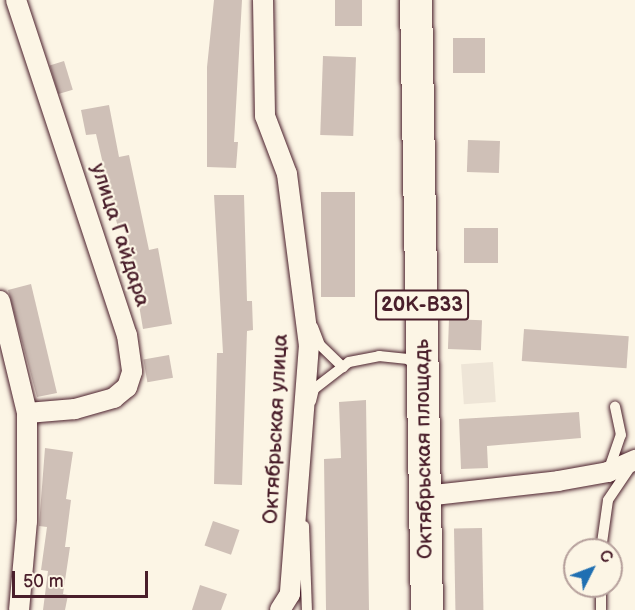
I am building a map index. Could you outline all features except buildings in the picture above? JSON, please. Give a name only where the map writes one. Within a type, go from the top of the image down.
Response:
[{"type":"main road","name":"Октябрьская площадь","points":[[416,0],[427,610]]},
{"type":"street","points":[[0,4],[14,0]]},
{"type":"street","name":"улица Гайдара","points":[[14,0],[127,335],[132,372],[127,387],[114,398],[75,409],[27,413]]},
{"type":"street","name":"Октябрьская улица","points":[[263,0],[265,116],[286,174],[309,345],[290,594],[280,610]]},
{"type":"street","points":[[0,301],[27,413],[27,521],[19,610]]},
{"type":"street","points":[[424,496],[608,472],[635,460]]},
{"type":"lane","points":[[303,300],[320,345],[343,367]]},
{"type":"lane","points":[[308,610],[305,429],[314,389],[343,367],[379,356],[408,359],[423,375]]},
{"type":"lane","points":[[608,472],[621,435],[615,407]]},
{"type":"lane","points":[[603,538],[608,500],[635,460]]},
{"type":"shaded area","points":[[493,362],[496,402],[464,404],[461,364]]}]
